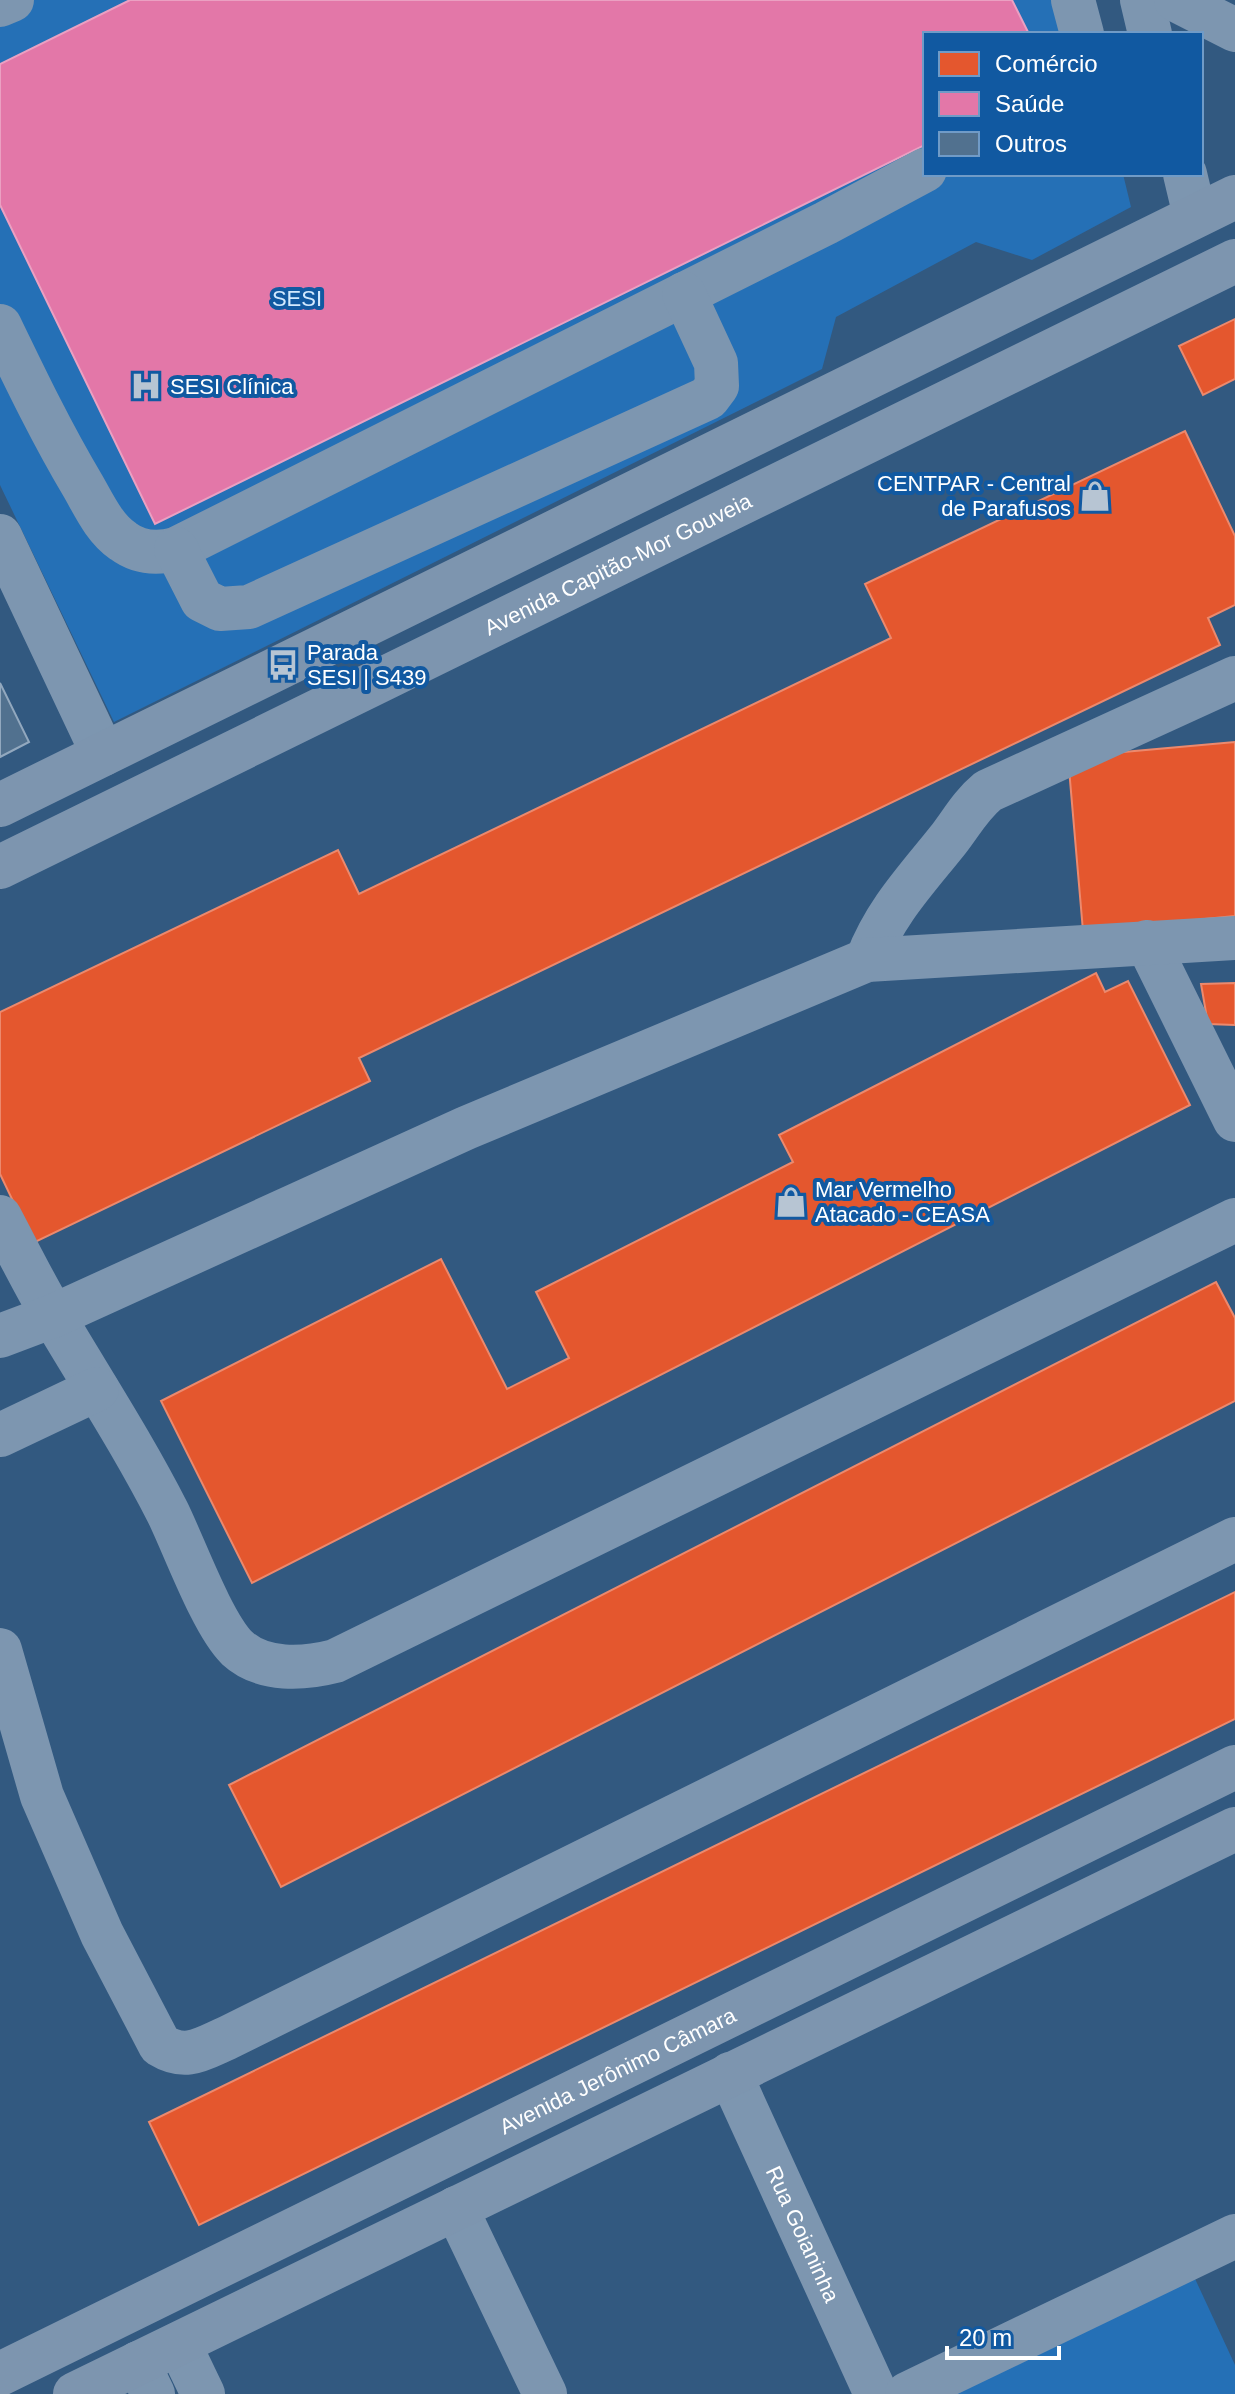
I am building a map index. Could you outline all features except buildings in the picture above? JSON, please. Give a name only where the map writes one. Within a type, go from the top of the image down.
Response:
[{"type":"main road","points":[[0,805],[1235,197]]},
{"type":"main road","name":"Avenida Capitão-Mor Gouveia","points":[[0,867],[1235,261]]},
{"type":"main road","points":[[773,488],[807,407]]},
{"type":"main road","name":"Avenida Jerônimo Câmara","points":[[0,2374],[1235,1767]]},
{"type":"main road","points":[[75,2394],[146,2379],[179,2344],[1235,1829]]},
{"type":"street","points":[[0,5],[12,0]]},
{"type":"street","points":[[1073,0],[1081,32]]},
{"type":"street","points":[[1142,0],[1150,32]]},
{"type":"street","points":[[1176,0],[1235,30]]},
{"type":"street","points":[[0,326],[49,429],[105,524],[122,541],[136,549],[159,554],[176,549],[923,171]]},
{"type":"street","points":[[1185,176],[1195,216]]},
{"type":"street","points":[[176,549],[202,600],[220,609],[249,607],[708,398],[717,386],[716,363],[684,294]]},
{"type":"street","points":[[0,536],[103,754]]},
{"type":"street","points":[[867,960],[880,928],[901,897],[969,809],[988,791],[1235,678]]},
{"type":"street","points":[[0,1336],[53,1316],[466,1128],[867,960],[1235,938]]},
{"type":"street","points":[[1147,942],[1235,1120]]},
{"type":"street","points":[[0,1217],[53,1316],[168,1513],[217,1617],[237,1647],[255,1659],[286,1667],[309,1668],[335,1661],[1235,1220]]},
{"type":"street","points":[[0,1435],[97,1389]]},
{"type":"street","points":[[0,1650],[42,1796],[102,1934],[160,2045],[182,2054],[227,2038],[1235,1539]]},
{"type":"street","name":"Rua Goianinha","points":[[730,2074],[876,2394]]},
{"type":"street","points":[[456,2208],[545,2394]]},
{"type":"street","points":[[907,2394],[1235,2236]]},
{"type":"street","points":[[179,2344],[203,2394]]},
{"type":"green space","name":"SESI","points":[[0,0],[1081,0],[1089,32],[923,32],[923,176],[1123,176],[1131,207],[1032,260],[976,242],[836,317],[822,369],[114,722],[0,485]]},
{"type":"green space","points":[[1184,2255],[1235,2365],[1235,2394],[886,2394]]},
{"type":"place","name":"SESI Clínica","points":[[146,386]]},
{"type":"place","name":"CENTPAR - Central de Parafusos","points":[[1095,496]]},
{"type":"place","name":"Parada SESI | S439","points":[[283,665]]},
{"type":"place","name":"Mar Vermelho Atacado - CEASA","points":[[791,1202]]}]
